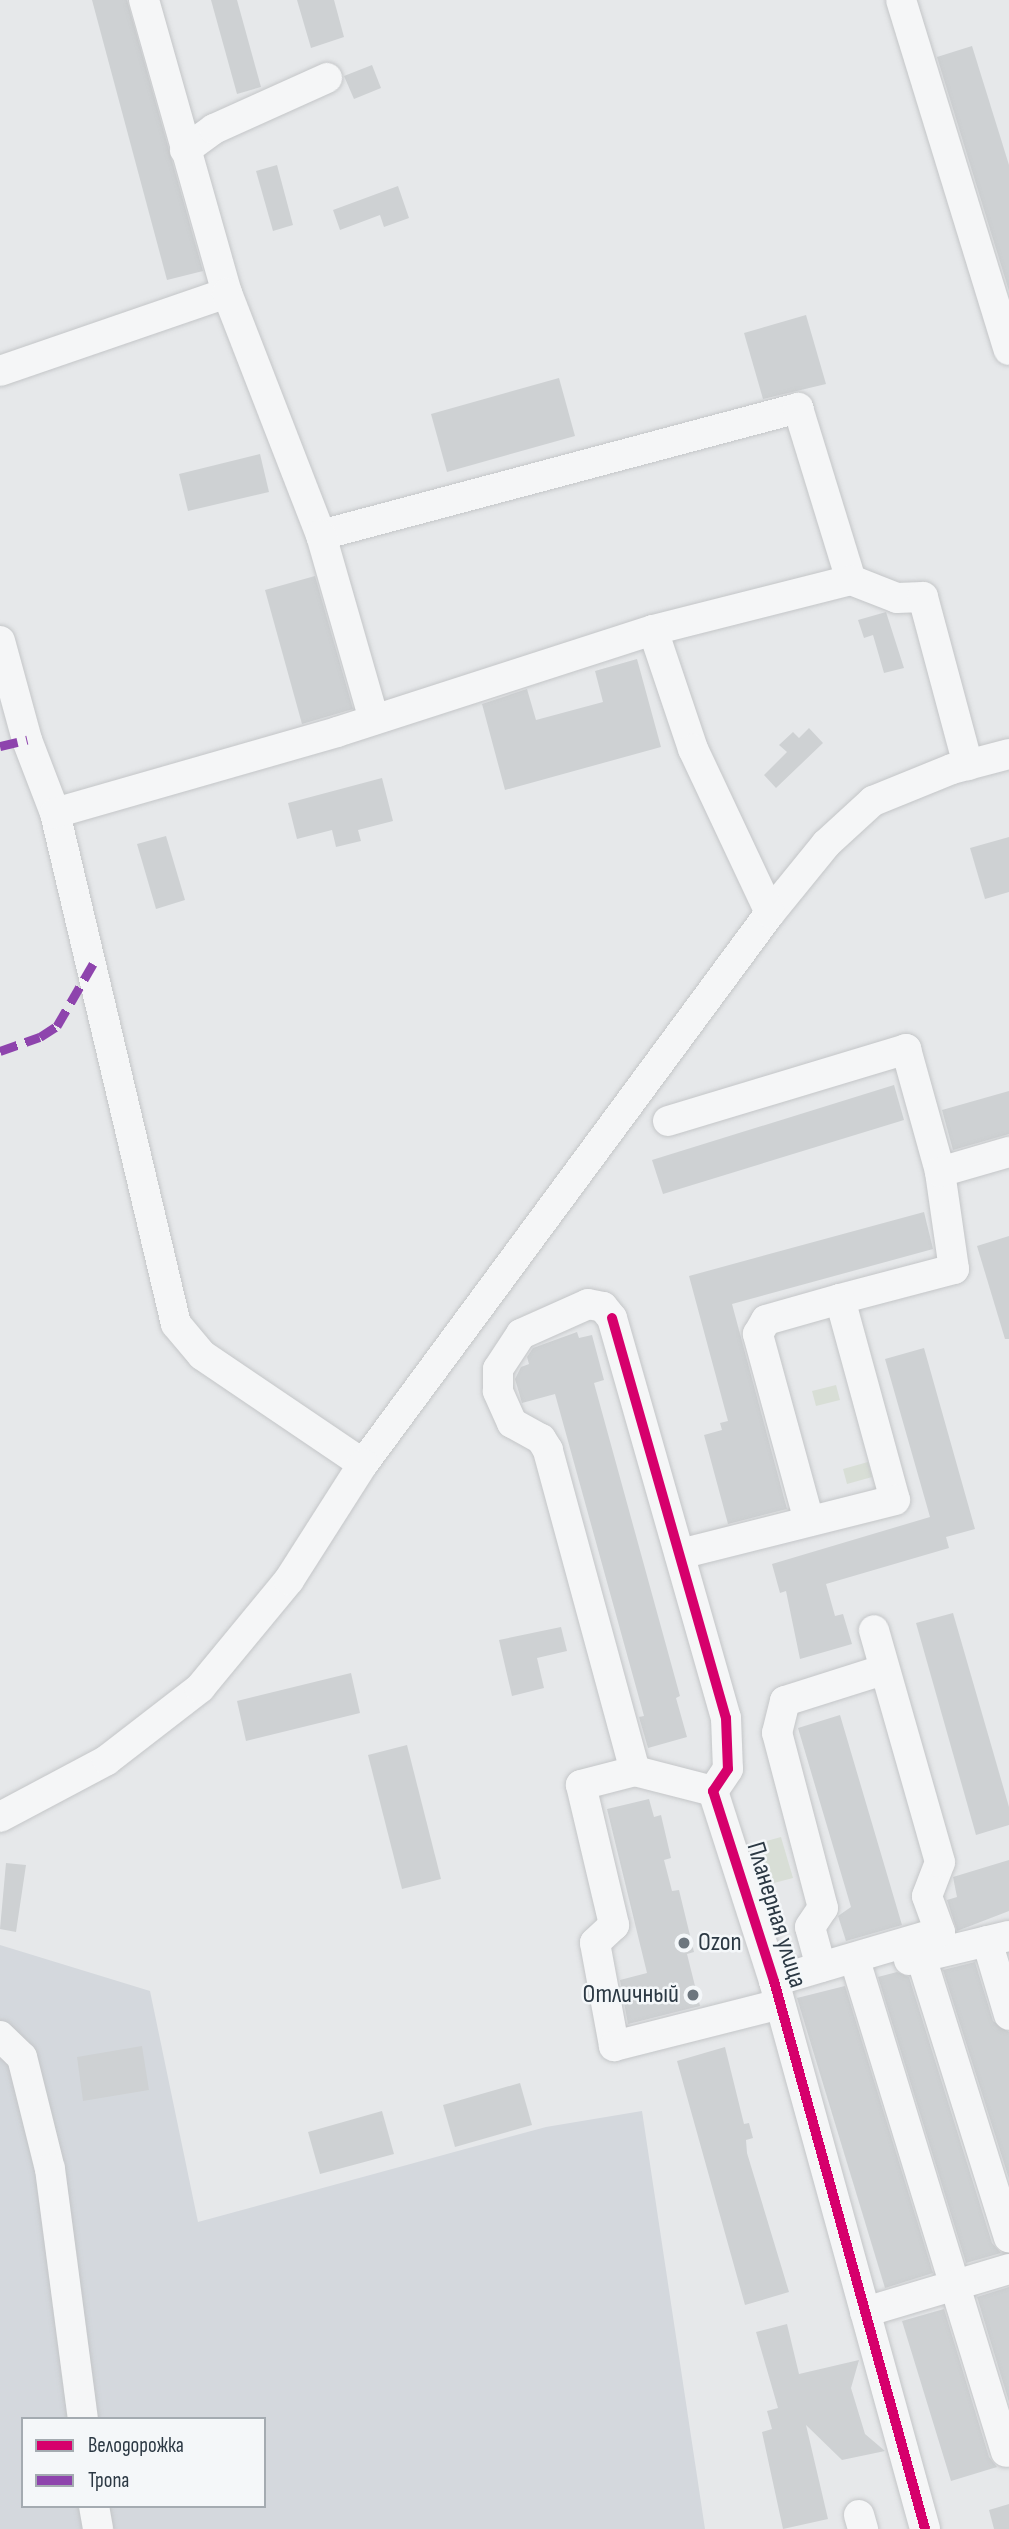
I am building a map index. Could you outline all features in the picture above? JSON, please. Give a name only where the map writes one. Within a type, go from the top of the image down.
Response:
[{"type":"street","points":[[144,0],[227,293],[321,535],[374,720]]},
{"type":"street","points":[[908,2],[1002,300],[1009,350]]},
{"type":"street","points":[[186,150],[214,129],[327,78]]},
{"type":"street","points":[[0,371],[227,293]]},
{"type":"street","points":[[321,535],[798,408],[851,580]]},
{"type":"street","points":[[55,813],[374,720],[653,630],[851,580],[897,598],[923,597],[968,765]]},
{"type":"street","points":[[653,630],[693,749],[770,913]]},
{"type":"street","points":[[0,641],[27,740],[55,813],[176,1324],[202,1355],[363,1464]]},
{"type":"street","points":[[0,1816],[107,1760],[200,1688],[289,1580],[363,1464],[770,913],[826,844],[873,801],[968,765],[1009,754]]},
{"type":"street","points":[[668,1121],[906,1049],[940,1172],[954,1269],[766,1320],[758,1334],[809,1521]]},
{"type":"street","points":[[940,1172],[1009,1153]]},
{"type":"street","points":[[680,1555],[895,1500],[840,1299]]},
{"type":"street","points":[[635,1771],[548,1450],[541,1439],[512,1423],[498,1391],[498,1369],[521,1334],[588,1304],[603,1307],[611,1318],[726,1718],[728,1769],[713,1791],[635,1771],[581,1785],[614,1925],[594,1943],[614,2046],[777,1992],[858,1970],[998,1939],[1009,2015]]},
{"type":"street","points":[[777,1992],[821,1967],[940,1932],[927,1896],[940,1862],[883,1670],[874,1630]]},
{"type":"street","points":[[821,1967],[810,1927],[823,1908],[777,1733],[785,1702],[883,1670]]},
{"type":"street","name":"Планерная улица","points":[[713,1791],[777,1992],[925,2529]]},
{"type":"street","points":[[921,1957],[1009,2238]]},
{"type":"street","points":[[858,1970],[1006,2452]]},
{"type":"street","points":[[0,2036],[22,2057],[50,2169],[83,2417]]},
{"type":"street","points":[[865,2312],[1009,2269]]},
{"type":"street","points":[[94,2508],[98,2529]]},
{"type":"shaded area","points":[[836,1385],[840,1400],[816,1406],[812,1391]]},
{"type":"shaded area","points":[[868,1462],[872,1477],[847,1484],[843,1469]]},
{"type":"shaded area","points":[[781,1837],[793,1878],[770,1884],[759,1843]]},
{"type":"shaded area","points":[[0,1945],[150,1991],[198,2222],[546,2127],[642,2111],[705,2529],[0,2529]]},
{"type":"building","points":[[92,0],[127,0],[203,271],[167,280]]},
{"type":"building","points":[[211,0],[237,0],[261,87],[237,94]]},
{"type":"building","points":[[297,0],[334,0],[344,37],[311,48]]},
{"type":"building","points":[[972,46],[1009,165],[1009,291],[937,57]]},
{"type":"building","points":[[372,65],[381,88],[354,99],[344,76]]},
{"type":"building","points":[[277,165],[293,225],[273,231],[256,171]]},
{"type":"building","points":[[398,186],[409,218],[384,227],[380,215],[340,230],[333,210]]},
{"type":"building","points":[[806,315],[826,384],[763,399],[744,333]]},
{"type":"building","points":[[559,378],[575,436],[447,472],[431,414]]},
{"type":"building","points":[[260,454],[269,492],[188,511],[179,474]]},
{"type":"building","points":[[315,576],[353,709],[302,724],[265,590]]},
{"type":"building","points":[[886,612],[904,668],[884,673],[873,635],[864,638],[858,620]]},
{"type":"building","points":[[637,659],[661,747],[505,790],[482,704],[527,689],[536,720],[603,702],[595,671]]},
{"type":"building","points":[[809,728],[823,743],[776,788],[764,775],[787,752],[779,745],[793,732],[799,738]]},
{"type":"building","points":[[382,778],[393,821],[358,830],[361,841],[336,847],[332,830],[297,839],[288,803]]},
{"type":"building","points":[[166,836],[185,900],[156,909],[137,844]]},
{"type":"building","points":[[1009,837],[1009,892],[985,899],[970,848]]},
{"type":"building","points":[[894,1085],[904,1120],[663,1194],[652,1160]]},
{"type":"building","points":[[1009,1091],[1009,1134],[953,1150],[942,1110]]},
{"type":"building","points":[[924,1212],[933,1249],[732,1304],[787,1509],[728,1524],[704,1435],[722,1430],[720,1423],[728,1421],[689,1276]]},
{"type":"building","points":[[1009,1236],[1009,1339],[1005,1339],[977,1246]]},
{"type":"building","points":[[577,1332],[579,1338],[592,1335],[604,1380],[594,1383],[680,1696],[676,1698],[687,1737],[648,1748],[639,1717],[644,1716],[555,1394],[522,1403],[515,1379],[521,1367],[529,1364],[527,1357],[533,1348]]},
{"type":"building","points":[[924,1348],[975,1529],[946,1537],[949,1548],[826,1584],[835,1616],[843,1614],[852,1644],[800,1659],[786,1591],[780,1593],[772,1564],[930,1517],[885,1359]]},
{"type":"building","points":[[953,1613],[1009,1807],[1009,1825],[976,1835],[916,1623]]},
{"type":"building","points":[[561,1627],[567,1651],[537,1658],[544,1688],[512,1696],[499,1640]]},
{"type":"building","points":[[351,1673],[360,1713],[246,1741],[237,1701]]},
{"type":"building","points":[[840,1715],[902,1925],[846,1941],[838,1916],[851,1907],[798,1728]]},
{"type":"building","points":[[407,1745],[441,1879],[402,1889],[368,1755]]},
{"type":"building","points":[[649,1799],[654,1817],[661,1815],[671,1858],[664,1860],[672,1891],[679,1890],[694,1952],[687,1954],[700,2006],[628,2024],[620,1980],[647,1973],[607,1809]]},
{"type":"building","points":[[1009,1860],[1009,1911],[957,1931],[947,1900],[957,1897],[953,1877]]},
{"type":"building","points":[[6,1863],[26,1865],[16,1932],[0,1929]]},
{"type":"building","points":[[975,1962],[993,2021],[1009,2032],[1009,2179],[943,1970]]},
{"type":"building","points":[[897,1972],[909,1977],[992,2243],[1001,2253],[966,2263],[878,1977]]},
{"type":"building","points":[[845,1986],[933,2273],[885,2288],[797,1998]]},
{"type":"building","points":[[142,2046],[149,2090],[83,2101],[77,2057]]},
{"type":"building","points":[[725,2047],[744,2124],[749,2123],[753,2138],[746,2140],[747,2153],[789,2292],[745,2305],[677,2061]]},
{"type":"building","points":[[520,2083],[532,2125],[455,2147],[443,2105]]},
{"type":"building","points":[[382,2111],[394,2154],[320,2174],[308,2132]]},
{"type":"building","points":[[1009,2287],[1009,2402],[977,2297]]},
{"type":"building","points":[[944,2309],[989,2457],[997,2467],[951,2481],[902,2321]]},
{"type":"building","points":[[787,2324],[799,2374],[859,2360],[851,2388],[865,2434],[885,2451],[842,2460],[806,2425],[828,2519],[783,2529],[762,2432],[772,2429],[767,2411],[778,2408],[756,2332]]},
{"type":"building","points":[[1009,2504],[1009,2529],[994,2529],[989,2510]]},
{"type":"marked path","points":[[0,746],[27,740]]},
{"type":"marked path","points":[[0,1051],[40,1037],[57,1026],[93,964]]},
{"type":"cycle path","points":[[612,1318],[726,1718],[728,1769],[713,1791],[774,1981],[925,2529]]},
{"type":"place","name":"Ozon","points":[[684,1943]]},
{"type":"place","name":"Отличный","points":[[693,1995]]}]
